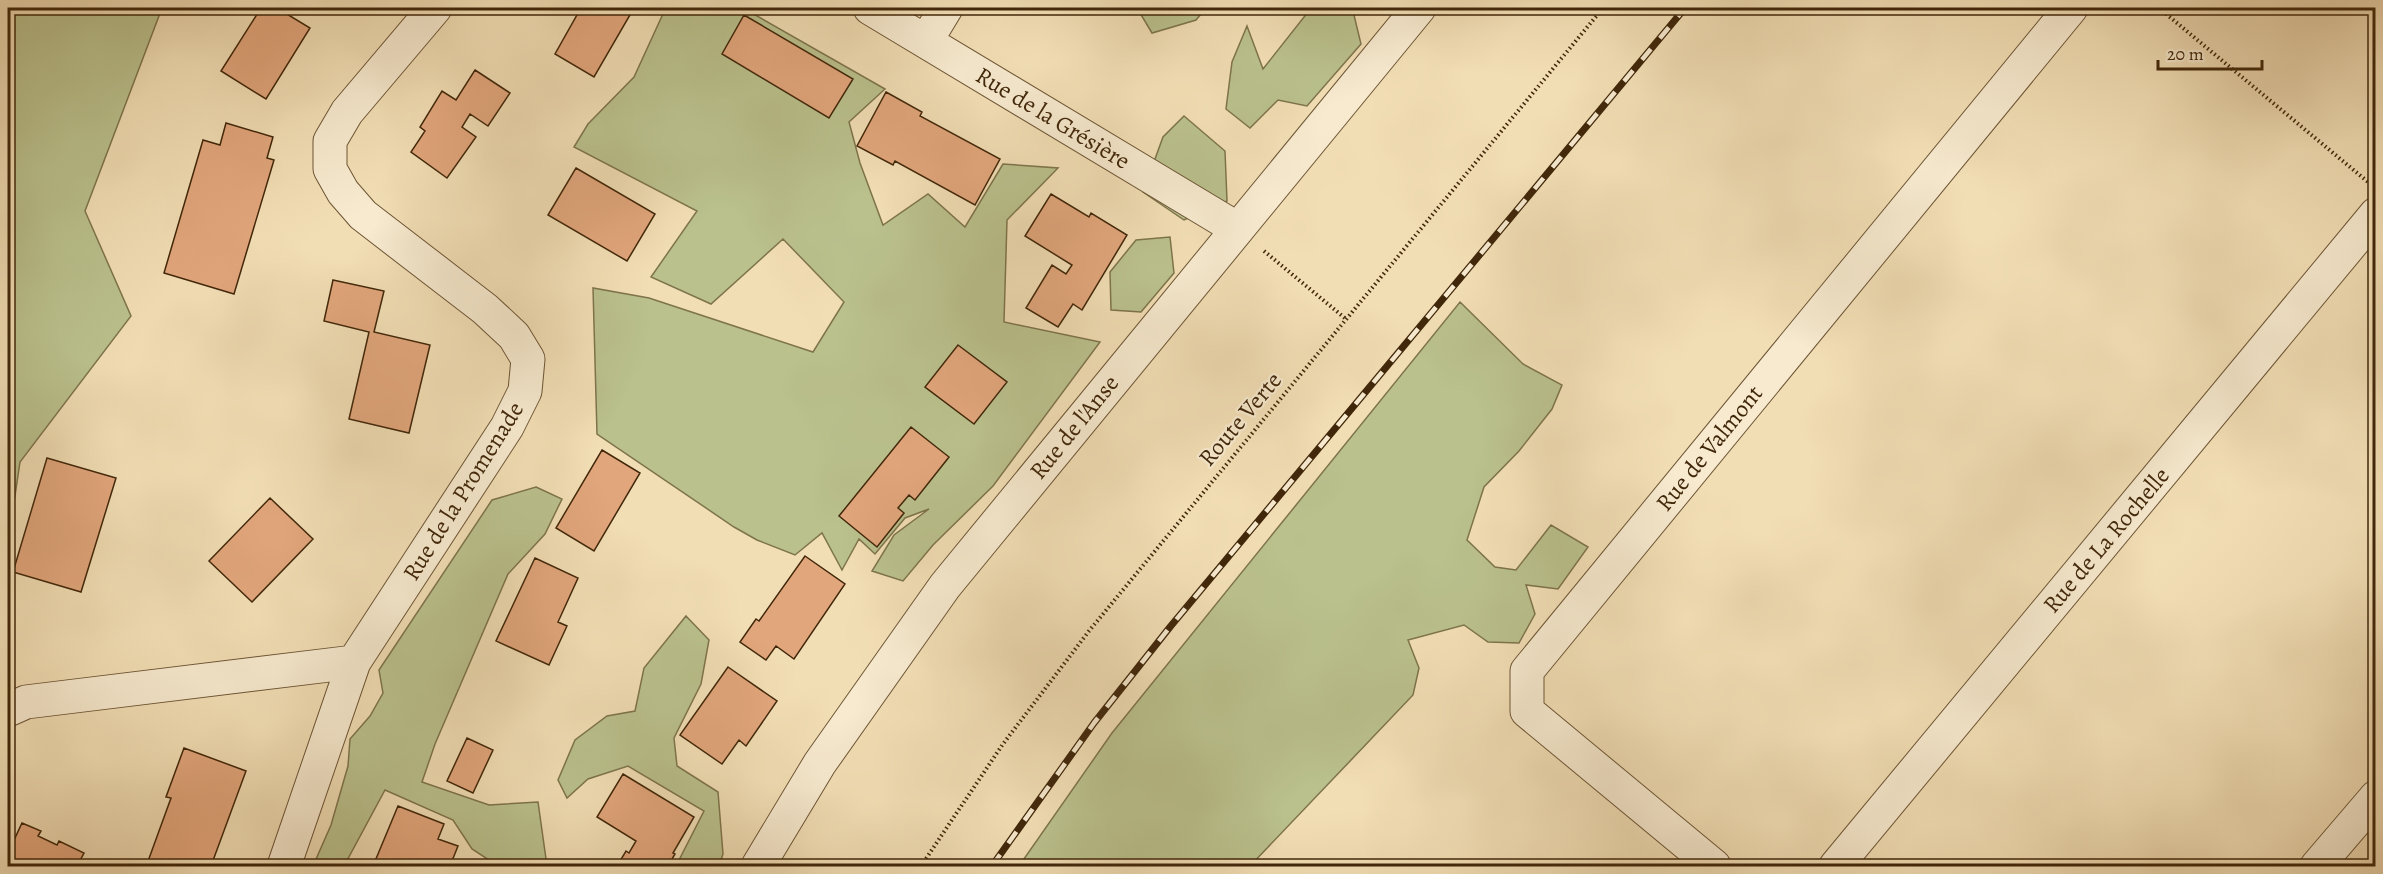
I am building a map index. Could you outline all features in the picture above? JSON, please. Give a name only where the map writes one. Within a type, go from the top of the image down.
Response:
[{"type":"street","name":"Rue de la Promenade","points":[[284,867],[354,662],[507,427],[525,391],[528,359],[514,336],[485,309],[363,215],[343,192],[330,169],[330,141],[347,112],[435,8]]},
{"type":"street","name":"Rue de la Grésière","points":[[870,8],[1236,228]]},
{"type":"street","points":[[927,41],[946,8]]},
{"type":"street","name":"Rue de l'Anse","points":[[758,867],[820,763],[945,586],[1236,228],[1419,8]]},
{"type":"street","name":"Rue de Valmont","points":[[1714,867],[1527,711],[1527,670],[2071,8]]},
{"type":"street","name":"Rue de La Rochelle","points":[[1836,867],[2376,214]]},
{"type":"street","points":[[8,710],[26,702],[354,662]]},
{"type":"street","points":[[2317,867],[2372,810]]},
{"type":"path","name":"Route Verte","points":[[921,867],[1003,744],[1089,631],[1603,8]]},
{"type":"path","points":[[2159,8],[2376,188]]},
{"type":"path","points":[[1236,228],[1346,319]]},
{"type":"green space","points":[[8,8],[162,8],[85,211],[131,316],[20,462],[8,543]]},
{"type":"green space","points":[[664,8],[743,8],[885,89],[849,122],[860,163],[883,225],[928,194],[965,227],[1003,164],[1058,168],[1007,220],[1004,322],[1100,342],[993,486],[933,545],[903,581],[872,571],[894,535],[929,509],[905,518],[875,554],[859,539],[842,570],[822,533],[795,555],[757,540],[734,527],[597,434],[593,288],[649,298],[813,352],[844,302],[783,239],[711,304],[651,277],[697,211],[574,147],[588,124],[634,77]]},
{"type":"green space","points":[[1137,8],[1206,8],[1196,20],[1152,33]]},
{"type":"green space","points":[[1353,11],[1361,44],[1307,106],[1278,100],[1250,128],[1226,109],[1232,62],[1247,26],[1263,69],[1308,12]]},
{"type":"green space","points":[[1184,116],[1225,151],[1227,201],[1184,220],[1143,192],[1163,137]]},
{"type":"green space","points":[[1170,237],[1174,273],[1141,312],[1111,310],[1110,272],[1136,240]]},
{"type":"green space","points":[[1460,302],[1523,364],[1562,385],[1552,409],[1519,451],[1484,487],[1467,540],[1495,567],[1516,570],[1551,525],[1588,547],[1558,589],[1526,585],[1535,614],[1519,643],[1488,642],[1464,625],[1408,640],[1419,668],[1413,695],[1250,866],[1019,866],[1112,733]]},
{"type":"green space","points":[[536,487],[562,499],[545,534],[508,574],[435,744],[422,782],[489,805],[538,802],[547,866],[498,866],[472,849],[453,820],[385,790],[344,866],[313,866],[331,825],[348,766],[350,739],[370,716],[383,693],[379,670],[492,500]]},
{"type":"green space","points":[[686,616],[709,640],[701,684],[674,738],[677,766],[718,792],[723,854],[719,866],[676,866],[704,811],[628,766],[588,779],[567,798],[558,780],[575,740],[607,716],[635,711],[644,668]]},
{"type":"building","points":[[261,8],[277,8],[310,28],[266,99],[221,71]]},
{"type":"building","points":[[567,8],[634,8],[594,77],[555,54],[578,13]]},
{"type":"building","points":[[744,15],[853,79],[829,118],[722,54]]},
{"type":"building","points":[[475,70],[510,93],[488,126],[470,114],[462,127],[476,137],[447,178],[411,152],[425,131],[420,127],[442,91],[456,100]]},
{"type":"building","points":[[886,92],[922,112],[920,116],[1000,159],[975,205],[895,161],[893,165],[857,146]]},
{"type":"building","points":[[226,123],[273,137],[267,158],[274,160],[234,294],[164,273],[203,140],[220,145]]},
{"type":"building","points":[[576,168],[655,214],[627,261],[548,215]]},
{"type":"building","points":[[1051,194],[1089,217],[1091,213],[1127,235],[1082,310],[1073,304],[1058,327],[1026,308],[1052,265],[1066,274],[1072,265],[1025,236]]},
{"type":"building","points":[[333,280],[384,291],[374,332],[430,345],[409,433],[349,419],[369,332],[324,321]]},
{"type":"building","points":[[958,345],[1007,382],[974,424],[925,387]]},
{"type":"building","points":[[911,427],[949,457],[915,500],[909,495],[898,508],[904,513],[877,547],[839,516]]},
{"type":"building","points":[[602,450],[640,473],[594,551],[556,528]]},
{"type":"building","points":[[47,458],[116,478],[81,592],[13,572]]},
{"type":"building","points":[[270,498],[313,539],[252,602],[209,561]]},
{"type":"building","points":[[805,556],[845,584],[794,659],[776,646],[766,660],[740,642],[756,619],[759,621]]},
{"type":"building","points":[[535,558],[578,578],[558,622],[567,626],[549,665],[496,641]]},
{"type":"building","points":[[728,667],[777,701],[746,746],[739,740],[722,764],[680,735]]},
{"type":"building","points":[[467,738],[493,750],[473,793],[447,781]]},
{"type":"building","points":[[184,748],[246,771],[211,866],[147,864],[171,798],[166,797]]},
{"type":"building","points":[[623,774],[694,817],[668,866],[617,866],[626,851],[629,853],[636,841],[597,817]]},
{"type":"building","points":[[398,806],[444,824],[438,839],[458,846],[450,866],[373,866]]},
{"type":"building","points":[[22,823],[41,831],[38,836],[57,845],[59,841],[84,853],[77,866],[8,866],[8,853]]},
{"type":"railway","points":[[992,866],[1094,723],[1170,627],[1685,8]]}]
